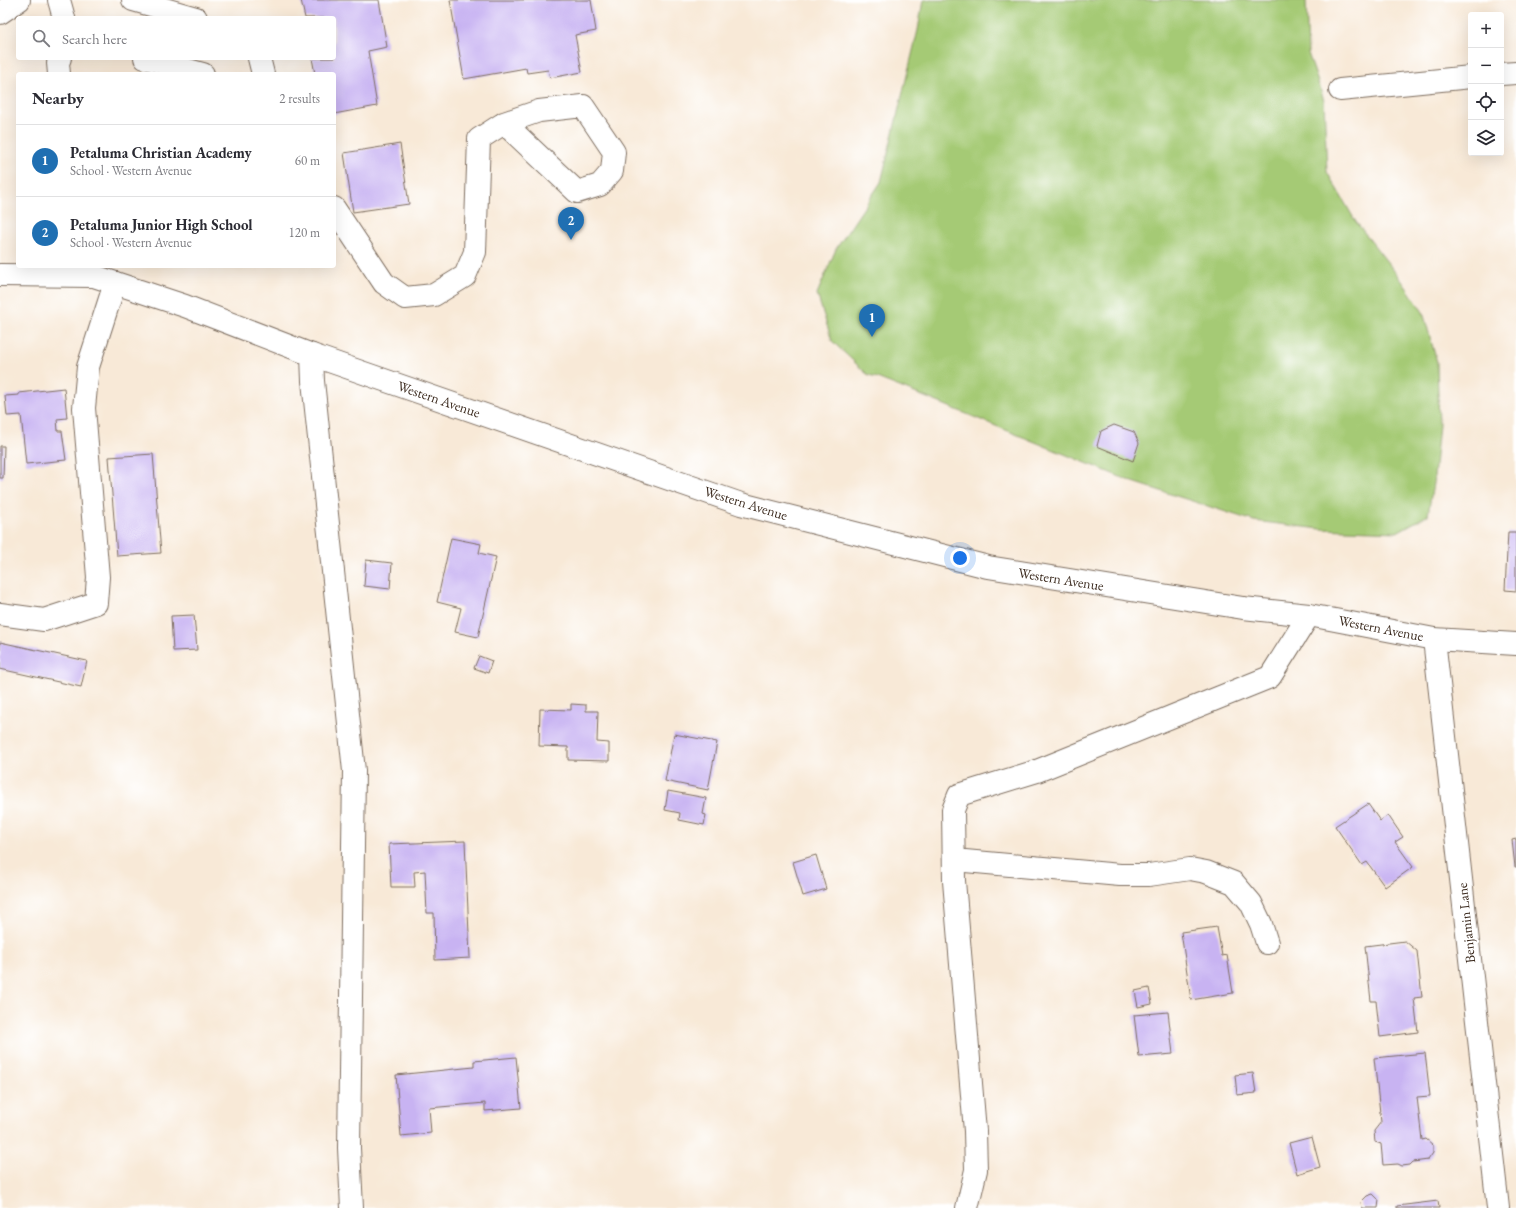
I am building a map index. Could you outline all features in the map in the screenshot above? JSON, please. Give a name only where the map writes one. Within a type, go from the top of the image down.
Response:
[{"type":"street","points":[[0,13],[19,0]]},
{"type":"street","points":[[59,0],[63,16]]},
{"type":"street","points":[[133,0],[189,16]]},
{"type":"street","points":[[59,60],[59,72]]},
{"type":"street","points":[[152,60],[197,72]]},
{"type":"street","points":[[260,60],[262,72]]},
{"type":"street","points":[[1504,74],[1516,73]]},
{"type":"street","points":[[1340,90],[1468,77]]},
{"type":"street","points":[[336,211],[384,282],[405,298],[434,296],[464,276],[475,252],[479,139],[504,123],[539,111],[583,106],[614,152],[612,171],[600,185],[577,192],[504,123]]},
{"type":"street","name":"Western Avenue","points":[[0,275],[94,276],[185,306],[312,355],[741,504],[988,567],[1243,608],[1309,615],[1434,639],[1516,644]]},
{"type":"street","points":[[0,614],[44,620],[96,603],[98,577],[84,408],[88,367],[114,282]]},
{"type":"street","points":[[312,355],[313,381],[354,771],[349,1148],[352,1208]]},
{"type":"street","points":[[966,1208],[976,1170],[975,1132],[955,897],[953,810],[959,795],[1037,771],[1270,677],[1309,615]]},
{"type":"street","name":"Benjamin Lane","points":[[1434,639],[1498,1208]]},
{"type":"street","points":[[954,860],[1120,875],[1149,875],[1190,869],[1206,872],[1234,883],[1251,903],[1261,924],[1267,943]]},
{"type":"green space","points":[[923,0],[1306,0],[1308,53],[1324,100],[1327,172],[1356,222],[1402,281],[1423,312],[1437,362],[1439,425],[1434,477],[1428,515],[1397,532],[1321,529],[1254,521],[1130,481],[867,374],[832,341],[817,294],[836,249],[881,182],[918,30]]},
{"type":"building","points":[[301,0],[379,0],[387,47],[368,51],[377,106],[336,114],[336,72],[315,72],[312,60],[336,60],[336,16],[305,16]]},
{"type":"building","points":[[450,0],[591,0],[596,31],[575,35],[582,72],[550,78],[548,70],[527,73],[526,68],[464,79]]},
{"type":"building","points":[[400,144],[409,204],[353,212],[344,153]]},
{"type":"building","points":[[64,388],[67,418],[57,419],[58,431],[62,431],[66,460],[26,464],[21,415],[7,416],[5,396]]},
{"type":"building","points":[[1114,425],[1134,432],[1139,443],[1133,461],[1097,446],[1101,431]]},
{"type":"building","points":[[0,446],[4,446],[3,478],[0,478]]},
{"type":"building","points":[[153,454],[161,553],[117,556],[109,457]]},
{"type":"building","points":[[1508,532],[1516,532],[1516,591],[1505,590]]},
{"type":"building","points":[[451,538],[481,544],[479,553],[496,557],[478,637],[455,632],[461,608],[437,602]]},
{"type":"building","points":[[366,560],[392,563],[390,589],[364,586]]},
{"type":"building","points":[[194,615],[197,650],[173,651],[171,616]]},
{"type":"building","points":[[0,642],[87,661],[81,687],[0,669]]},
{"type":"building","points":[[479,656],[492,661],[488,673],[474,668]]},
{"type":"building","points":[[571,704],[586,705],[586,711],[598,711],[597,742],[609,743],[609,761],[568,760],[568,747],[539,746],[540,709],[571,710]]},
{"type":"building","points":[[674,734],[717,742],[708,790],[665,781]]},
{"type":"building","points":[[668,791],[706,798],[703,814],[706,815],[704,825],[679,820],[680,813],[665,810]]},
{"type":"building","points":[[1368,804],[1380,821],[1388,815],[1403,837],[1395,842],[1413,867],[1385,887],[1367,862],[1362,865],[1335,826]]},
{"type":"building","points":[[1516,839],[1516,867],[1515,867],[1512,840]]},
{"type":"building","points":[[465,841],[470,958],[435,960],[434,913],[427,913],[425,871],[414,872],[415,887],[391,887],[389,844]]},
{"type":"building","points":[[816,855],[826,889],[803,896],[793,862]]},
{"type":"building","points":[[1217,927],[1222,956],[1227,955],[1233,993],[1191,1000],[1181,932]]},
{"type":"building","points":[[1405,941],[1417,951],[1422,997],[1414,998],[1418,1032],[1380,1037],[1376,1001],[1371,1001],[1365,946]]},
{"type":"building","points":[[1149,988],[1152,1004],[1138,1007],[1135,991]]},
{"type":"building","points":[[1168,1012],[1173,1054],[1139,1057],[1134,1015]]},
{"type":"building","points":[[1425,1053],[1430,1096],[1417,1097],[1422,1140],[1426,1139],[1433,1145],[1433,1153],[1428,1160],[1413,1162],[1410,1165],[1383,1165],[1381,1144],[1375,1142],[1374,1131],[1381,1122],[1374,1058]]},
{"type":"building","points":[[516,1057],[521,1108],[485,1111],[485,1103],[429,1108],[431,1133],[401,1136],[396,1075],[474,1067],[474,1061]]},
{"type":"building","points":[[1253,1073],[1256,1093],[1237,1095],[1235,1075]]},
{"type":"building","points":[[1312,1137],[1320,1167],[1297,1174],[1289,1143]]},
{"type":"building","points":[[1373,1194],[1379,1200],[1378,1208],[1362,1208],[1361,1202],[1367,1196]]},
{"type":"building","points":[[1438,1201],[1439,1208],[1397,1208],[1397,1206]]},
{"type":"place","name":"Petaluma Junior High School","points":[[571,240]]},
{"type":"place","name":"Petaluma Christian Academy","points":[[872,337]]}]
